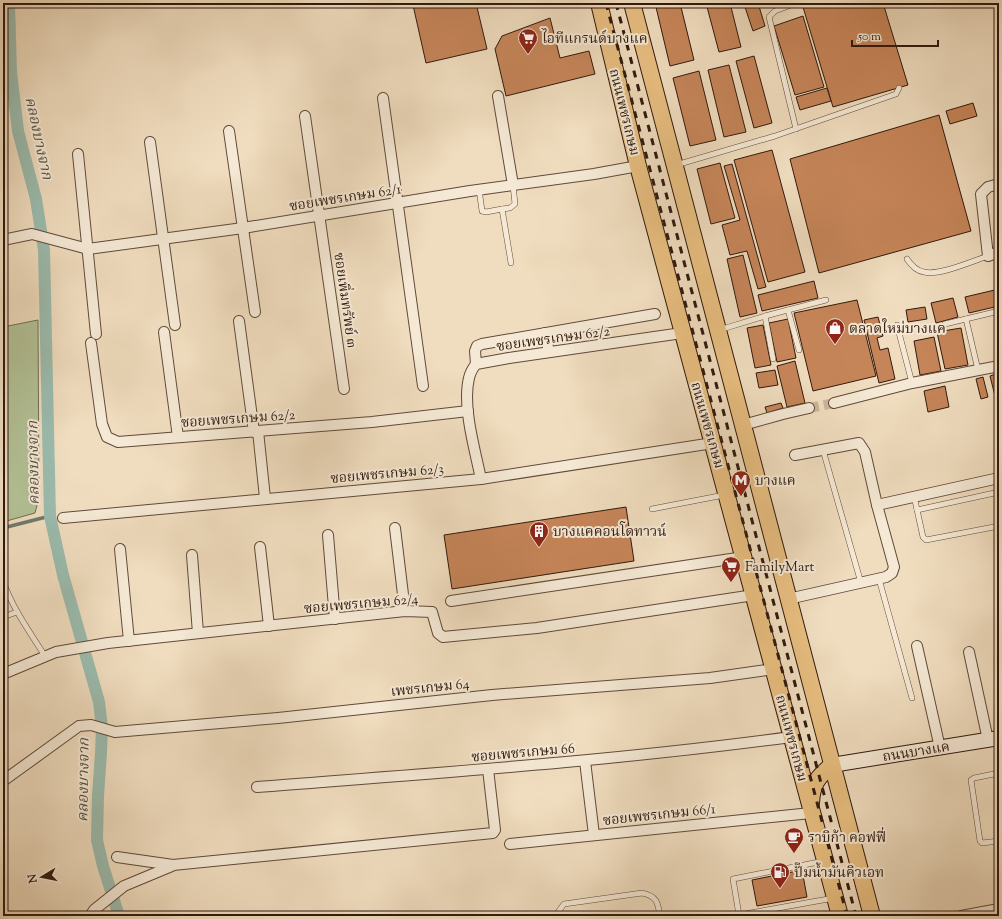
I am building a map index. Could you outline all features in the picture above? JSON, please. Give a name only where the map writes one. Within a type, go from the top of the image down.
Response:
[{"type":"main road","name":"ถนนเพชรเกษม","points":[[599,3],[638,166],[682,333],[744,557],[811,813],[840,916]]},
{"type":"main road","points":[[632,3],[872,916]]},
{"type":"main road","name":"ถนนบางแค","points":[[832,765],[994,739]]},
{"type":"main road","points":[[811,813],[813,786],[821,775],[832,765]]},
{"type":"street","points":[[498,96],[513,185]]},
{"type":"street","points":[[383,98],[423,386]]},
{"type":"street","name":"ซอยเพิ่มทรัพย์ ๓","points":[[305,116],[344,390]]},
{"type":"street","points":[[229,131],[255,312]]},
{"type":"street","points":[[150,142],[175,325]]},
{"type":"street","name":"ซอยเพชรเกษม 62/2","points":[[78,154],[88,249],[93,338],[102,424],[108,436],[118,442],[256,432],[468,411]]},
{"type":"street","name":"ซอยเพชรเกษม 62/1","points":[[3,240],[32,234],[88,249],[163,240],[479,189],[594,174],[638,166]]},
{"type":"street","points":[[999,184],[988,187],[981,194],[988,256],[999,252]]},
{"type":"street","points":[[481,479],[468,411],[467,395],[469,377],[476,364],[475,351],[477,346],[655,314]]},
{"type":"street","points":[[239,321],[265,498]]},
{"type":"street","points":[[164,332],[178,437]]},
{"type":"street","points":[[545,333],[549,352]]},
{"type":"street","name":"ซอยเพชรเกษม 62/2","points":[[476,364],[682,333]]},
{"type":"street","points":[[505,340],[509,358]]},
{"type":"street","points":[[834,403],[912,383],[999,366]]},
{"type":"street","points":[[743,425],[809,408]]},
{"type":"street","name":"ซอยเพชรเกษม 62/3","points":[[63,518],[481,479],[713,443]]},
{"type":"street","points":[[788,598],[880,578],[892,574],[894,567],[876,505],[865,452],[859,443],[795,455]]},
{"type":"street","points":[[876,505],[999,478]]},
{"type":"street","points":[[395,528],[405,612]]},
{"type":"street","points":[[328,535],[335,619]]},
{"type":"street","points":[[260,547],[269,626]]},
{"type":"street","points":[[120,549],[129,641]]},
{"type":"street","points":[[192,555],[198,633]]},
{"type":"street","points":[[451,601],[744,557]]},
{"type":"street","name":"ซอยเพชรเกษม 62/4","points":[[3,674],[45,656],[71,649],[198,633],[405,612],[430,611],[433,614],[438,633],[443,638],[537,628],[754,595]]},
{"type":"street","points":[[917,646],[940,748]]},
{"type":"street","points":[[969,652],[994,739]]},
{"type":"street","name":"เพชรเกษม 64","points":[[3,781],[80,726],[91,725],[115,732],[278,718],[500,694],[710,678],[774,669]]},
{"type":"street","name":"ซอยเพชรเกษม 66","points":[[257,787],[585,761],[666,753],[791,737]]},
{"type":"street","points":[[585,761],[594,835]]},
{"type":"street","points":[[117,857],[173,865],[493,833],[495,830],[488,769]]},
{"type":"street","name":"ซอยเพชรเกษม 66/1","points":[[510,844],[811,813]]},
{"type":"street","points":[[92,913],[124,886],[173,865]]},
{"type":"street","points":[[961,916],[999,909]]},
{"type":"lane","points":[[796,3],[774,11],[769,17],[796,129]]},
{"type":"lane","points":[[675,166],[796,129],[896,94],[899,88]]},
{"type":"lane","points":[[479,189],[482,210],[486,212],[510,208],[515,204],[513,185]]},
{"type":"lane","points":[[502,209],[511,263]]},
{"type":"lane","points":[[907,259],[912,266],[924,272],[939,272],[988,256]]},
{"type":"lane","points":[[718,330],[826,300]]},
{"type":"lane","points":[[788,310],[799,350]]},
{"type":"lane","points":[[945,324],[999,311]]},
{"type":"lane","points":[[765,316],[773,359]]},
{"type":"lane","points":[[966,319],[978,370]]},
{"type":"lane","points":[[897,325],[912,383]]},
{"type":"lane","points":[[823,450],[861,583]]},
{"type":"lane","points":[[917,510],[999,492]]},
{"type":"lane","points":[[652,509],[727,495]]},
{"type":"lane","points":[[914,496],[923,537],[926,540],[999,526]]},
{"type":"lane","points":[[880,578],[912,698]]},
{"type":"lane","points":[[3,581],[9,599],[45,656]]},
{"type":"lane","points":[[3,617],[17,612]]},
{"type":"lane","points":[[999,773],[970,780],[980,841],[985,844],[999,841]]},
{"type":"lane","points":[[824,861],[733,879],[740,914],[835,897]]},
{"type":"lane","points":[[557,916],[564,904],[642,893],[658,902],[660,916]]},
{"type":"green space","points":[[38,320],[39,498],[35,513],[3,522],[3,327]]},
{"type":"building","points":[[423,3],[476,3],[487,49],[426,63],[413,5]]},
{"type":"building","points":[[655,3],[680,3],[694,60],[670,66]]},
{"type":"building","points":[[706,3],[730,3],[741,47],[719,52]]},
{"type":"building","points":[[758,3],[765,26],[753,31],[745,7]]},
{"type":"building","points":[[808,3],[883,3],[908,85],[833,107],[803,7]]},
{"type":"building","points":[[803,16],[824,87],[795,95],[774,26]]},
{"type":"building","name":"ไอทีแกรนด์บางแค","points":[[550,18],[560,58],[589,51],[595,74],[506,96],[495,49],[502,36]]},
{"type":"building","points":[[754,56],[772,123],[754,128],[736,61]]},
{"type":"building","points":[[729,65],[746,132],[724,137],[708,70]]},
{"type":"building","points":[[699,71],[716,140],[690,146],[673,78]]},
{"type":"building","points":[[827,88],[831,101],[800,110],[796,97]]},
{"type":"building","points":[[973,103],[977,116],[950,124],[946,111]]},
{"type":"building","points":[[939,115],[971,231],[819,273],[790,159]]},
{"type":"building","points":[[772,150],[805,272],[768,282],[734,160]]},
{"type":"building","points":[[720,163],[735,218],[711,224],[697,169]]},
{"type":"building","points":[[732,164],[766,287],[758,289],[747,251],[730,255],[722,225],[740,220],[724,166]]},
{"type":"building","points":[[743,255],[757,313],[740,317],[727,259]]},
{"type":"building","points":[[814,281],[818,298],[762,311],[758,295]]},
{"type":"building","points":[[999,289],[999,306],[969,313],[965,297]]},
{"type":"building","points":[[953,298],[958,317],[936,323],[931,303]]},
{"type":"building","name":"ตลาดใหม่บางแค","points":[[857,300],[876,376],[813,391],[794,313]]},
{"type":"building","points":[[925,307],[927,319],[908,322],[906,310]]},
{"type":"building","points":[[878,317],[883,336],[877,338],[880,350],[888,348],[895,379],[879,383],[864,320]]},
{"type":"building","points":[[788,319],[796,358],[777,362],[769,323]]},
{"type":"building","points":[[763,325],[771,365],[755,368],[747,328]]},
{"type":"building","points":[[961,328],[968,365],[945,369],[937,332]]},
{"type":"building","points":[[934,337],[941,371],[920,375],[914,341]]},
{"type":"building","points":[[795,361],[805,403],[787,407],[777,366]]},
{"type":"building","points":[[775,370],[778,385],[759,388],[756,373]]},
{"type":"building","points":[[999,373],[999,395],[995,396],[990,376]]},
{"type":"building","points":[[983,377],[988,397],[981,399],[976,379]]},
{"type":"building","points":[[945,386],[949,407],[928,412],[924,391]]},
{"type":"building","points":[[781,403],[783,408],[767,413],[765,407]]},
{"type":"building","name":"บางแคคอนโดทาวน์","points":[[626,507],[634,561],[452,589],[444,535]]},
{"type":"building","name":"ปั๊มน้ำมันคิวเอท","points":[[802,870],[807,897],[757,906],[752,880]]},
{"type":"waterway","name":"คลองบางจาก","points":[[9,3],[11,72],[18,131],[36,199],[44,250],[50,516],[63,575],[99,702],[102,727],[97,840],[103,866],[119,916]]},
{"type":"waterway","points":[[3,528],[50,516]]},
{"type":"tunnel","points":[[809,408],[834,403]]},
{"type":"railway","points":[[606,3],[847,916]]},
{"type":"railway","points":[[616,3],[856,916]]},
{"type":"place","name":"ไอทีแกรนด์บางแค","points":[[528,55]]},
{"type":"place","name":"ตลาดใหม่บางแค","points":[[835,345]]},
{"type":"place","name":"บางแค","points":[[741,497]]},
{"type":"place","name":"บางแคคอนโดทาวน์","points":[[539,548]]},
{"type":"place","name":"FamilyMart","points":[[731,583]]},
{"type":"place","name":"ราบิก้า คอฟฟี่","points":[[794,854]]},
{"type":"place","name":"ปั๊มน้ำมันคิวเอท","points":[[780,889]]}]
